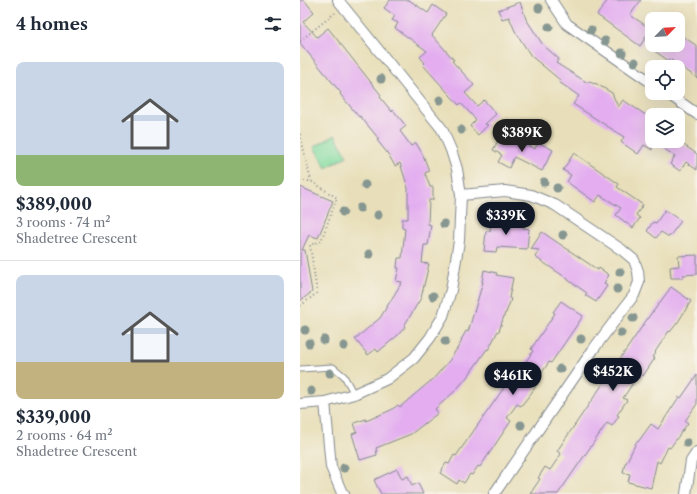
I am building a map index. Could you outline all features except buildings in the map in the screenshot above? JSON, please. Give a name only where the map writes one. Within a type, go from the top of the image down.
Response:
[{"type":"street","points":[[552,0],[567,24],[645,78]]},
{"type":"street","points":[[300,404],[325,402],[354,394],[387,379],[414,358],[430,338],[443,316],[451,290],[459,241],[461,195],[455,163],[442,129],[341,3]]},
{"type":"street","points":[[677,100],[697,114]]},
{"type":"street","points":[[461,195],[505,191],[531,195],[555,205],[622,250],[634,260],[638,271],[639,282],[634,295],[595,347],[494,494]]},
{"type":"street","points":[[325,402],[331,467],[342,493],[344,494]]},
{"type":"street","points":[[686,494],[690,461],[697,452]]},
{"type":"lane","points":[[300,369],[333,367],[344,376],[354,394]]},
{"type":"path","points":[[300,41],[341,3]]},
{"type":"path","points":[[300,134],[311,181]]},
{"type":"path","points":[[300,181],[311,181],[337,198],[321,241],[310,245],[317,293],[300,306]]},
{"type":"green space","points":[[335,135],[347,156],[326,168],[314,147]]}]
